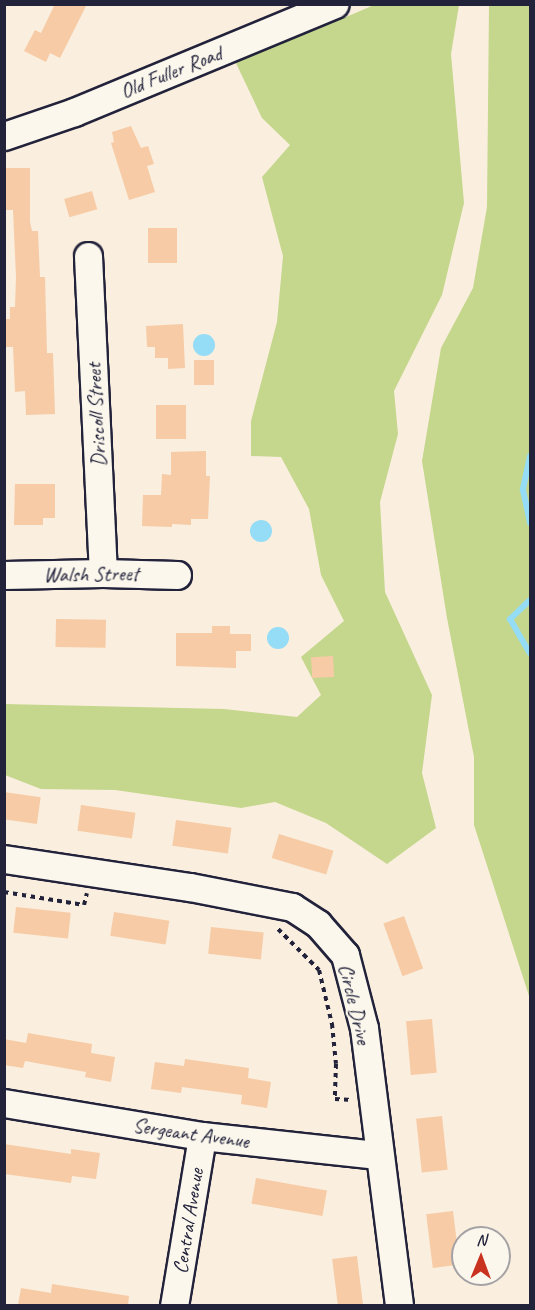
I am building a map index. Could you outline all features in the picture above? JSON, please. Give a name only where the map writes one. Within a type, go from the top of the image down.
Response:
[{"type":"street","name":"Old Fuller Road","points":[[4,136],[74,111],[335,4]]},
{"type":"street","name":"Driscoll Street","points":[[88,256],[103,573]]},
{"type":"street","name":"Walsh Street","points":[[4,575],[103,573],[177,575]]},
{"type":"street","name":"Circle Drive","points":[[4,858],[190,887],[292,907],[318,924],[345,955],[354,981],[364,1028],[378,1155],[399,1305]]},
{"type":"street","name":"Sergeant Avenue","points":[[4,1103],[202,1136],[378,1155]]},
{"type":"street","name":"Central Avenue","points":[[174,1305],[202,1136]]},
{"type":"path","points":[[4,892],[84,904],[89,889]]},
{"type":"path","points":[[274,925],[319,970],[332,1024],[336,1064],[335,1099],[352,1100],[360,1106]]},
{"type":"green space","points":[[374,5],[459,5],[451,54],[464,203],[442,295],[394,391],[398,434],[380,502],[385,592],[432,695],[422,773],[436,828],[387,864],[326,823],[275,802],[241,808],[115,790],[41,789],[5,775],[4,704],[224,709],[297,717],[321,695],[301,657],[344,621],[321,575],[309,509],[281,457],[251,456],[251,421],[277,322],[283,256],[262,177],[290,145],[262,118],[234,59],[318,29]]},
{"type":"green space","points":[[489,5],[530,5],[530,999],[474,825],[474,757],[447,618],[422,461],[441,348],[473,288],[487,207]]},
{"type":"water","points":[[200,334],[208,334],[215,341],[215,349],[208,356],[200,356],[193,349],[193,341]]},
{"type":"water","points":[[257,520],[265,520],[272,527],[272,535],[265,542],[257,542],[250,535],[250,527]]},
{"type":"water","points":[[274,627],[282,627],[289,634],[289,642],[282,649],[274,649],[267,642],[267,634]]},
{"type":"building","points":[[55,4],[87,4],[60,58],[50,53],[46,62],[24,51],[35,30],[41,33]]},
{"type":"building","points":[[131,126],[141,148],[148,146],[154,164],[147,166],[155,192],[129,200],[111,143],[114,142],[112,132]]},
{"type":"building","points":[[4,168],[30,168],[30,222],[32,231],[38,231],[40,277],[45,277],[47,353],[53,353],[55,414],[26,415],[25,391],[15,392],[13,347],[4,347],[4,319],[10,319],[10,307],[15,307],[16,277],[13,210],[4,210]]},
{"type":"building","points":[[92,191],[97,209],[69,217],[64,199]]},
{"type":"building","points":[[148,228],[177,228],[177,263],[148,263]]},
{"type":"building","points":[[183,324],[185,368],[168,369],[168,358],[155,358],[155,347],[147,347],[146,326]]},
{"type":"building","points":[[194,360],[214,360],[214,385],[194,385]]},
{"type":"building","points":[[156,405],[186,405],[186,439],[156,439]]},
{"type":"building","points":[[206,451],[206,476],[210,476],[208,519],[191,519],[191,525],[142,526],[143,495],[161,495],[162,474],[171,475],[171,452]]},
{"type":"building","points":[[15,484],[55,484],[55,518],[43,518],[43,525],[14,525]]},
{"type":"building","points":[[56,619],[106,620],[106,648],[56,647]]},
{"type":"building","points":[[212,626],[230,626],[230,634],[251,634],[251,651],[236,651],[236,668],[176,666],[176,633],[212,633]]},
{"type":"building","points":[[333,656],[334,677],[312,678],[311,657]]},
{"type":"building","points":[[4,792],[41,797],[37,824],[4,819]]},
{"type":"building","points":[[81,805],[135,813],[132,838],[77,831]]},
{"type":"building","points":[[176,820],[231,828],[228,854],[172,846]]},
{"type":"building","points":[[279,834],[334,851],[326,875],[272,858]]},
{"type":"building","points":[[16,907],[71,913],[68,939],[13,933]]},
{"type":"building","points":[[114,912],[169,921],[166,944],[110,936]]},
{"type":"building","points":[[404,916],[423,969],[402,976],[383,924]]},
{"type":"building","points":[[211,927],[264,933],[261,959],[208,954]]},
{"type":"building","points":[[432,1019],[437,1073],[411,1075],[406,1021]]},
{"type":"building","points":[[28,1033],[92,1044],[91,1053],[115,1057],[111,1082],[85,1077],[86,1072],[25,1061],[23,1068],[4,1065],[4,1039],[26,1043]]},
{"type":"building","points":[[185,1059],[249,1068],[248,1078],[271,1082],[267,1108],[241,1104],[242,1095],[182,1087],[181,1093],[151,1089],[155,1062],[184,1066]]},
{"type":"building","points":[[442,1116],[448,1170],[422,1172],[416,1119]]},
{"type":"building","points":[[4,1144],[71,1154],[71,1149],[100,1153],[96,1179],[72,1176],[71,1183],[4,1174]]},
{"type":"building","points":[[256,1178],[327,1191],[322,1216],[251,1204]]},
{"type":"building","points":[[453,1211],[455,1226],[451,1226],[451,1266],[433,1268],[426,1214]]},
{"type":"building","points":[[357,1256],[363,1305],[338,1306],[332,1259]]},
{"type":"building","points":[[52,1284],[129,1296],[128,1305],[18,1305],[21,1288],[51,1293]]},
{"type":"waterway","points":[[530,456],[523,490],[530,523]]},
{"type":"waterway","points":[[530,600],[510,619],[530,653]]}]
